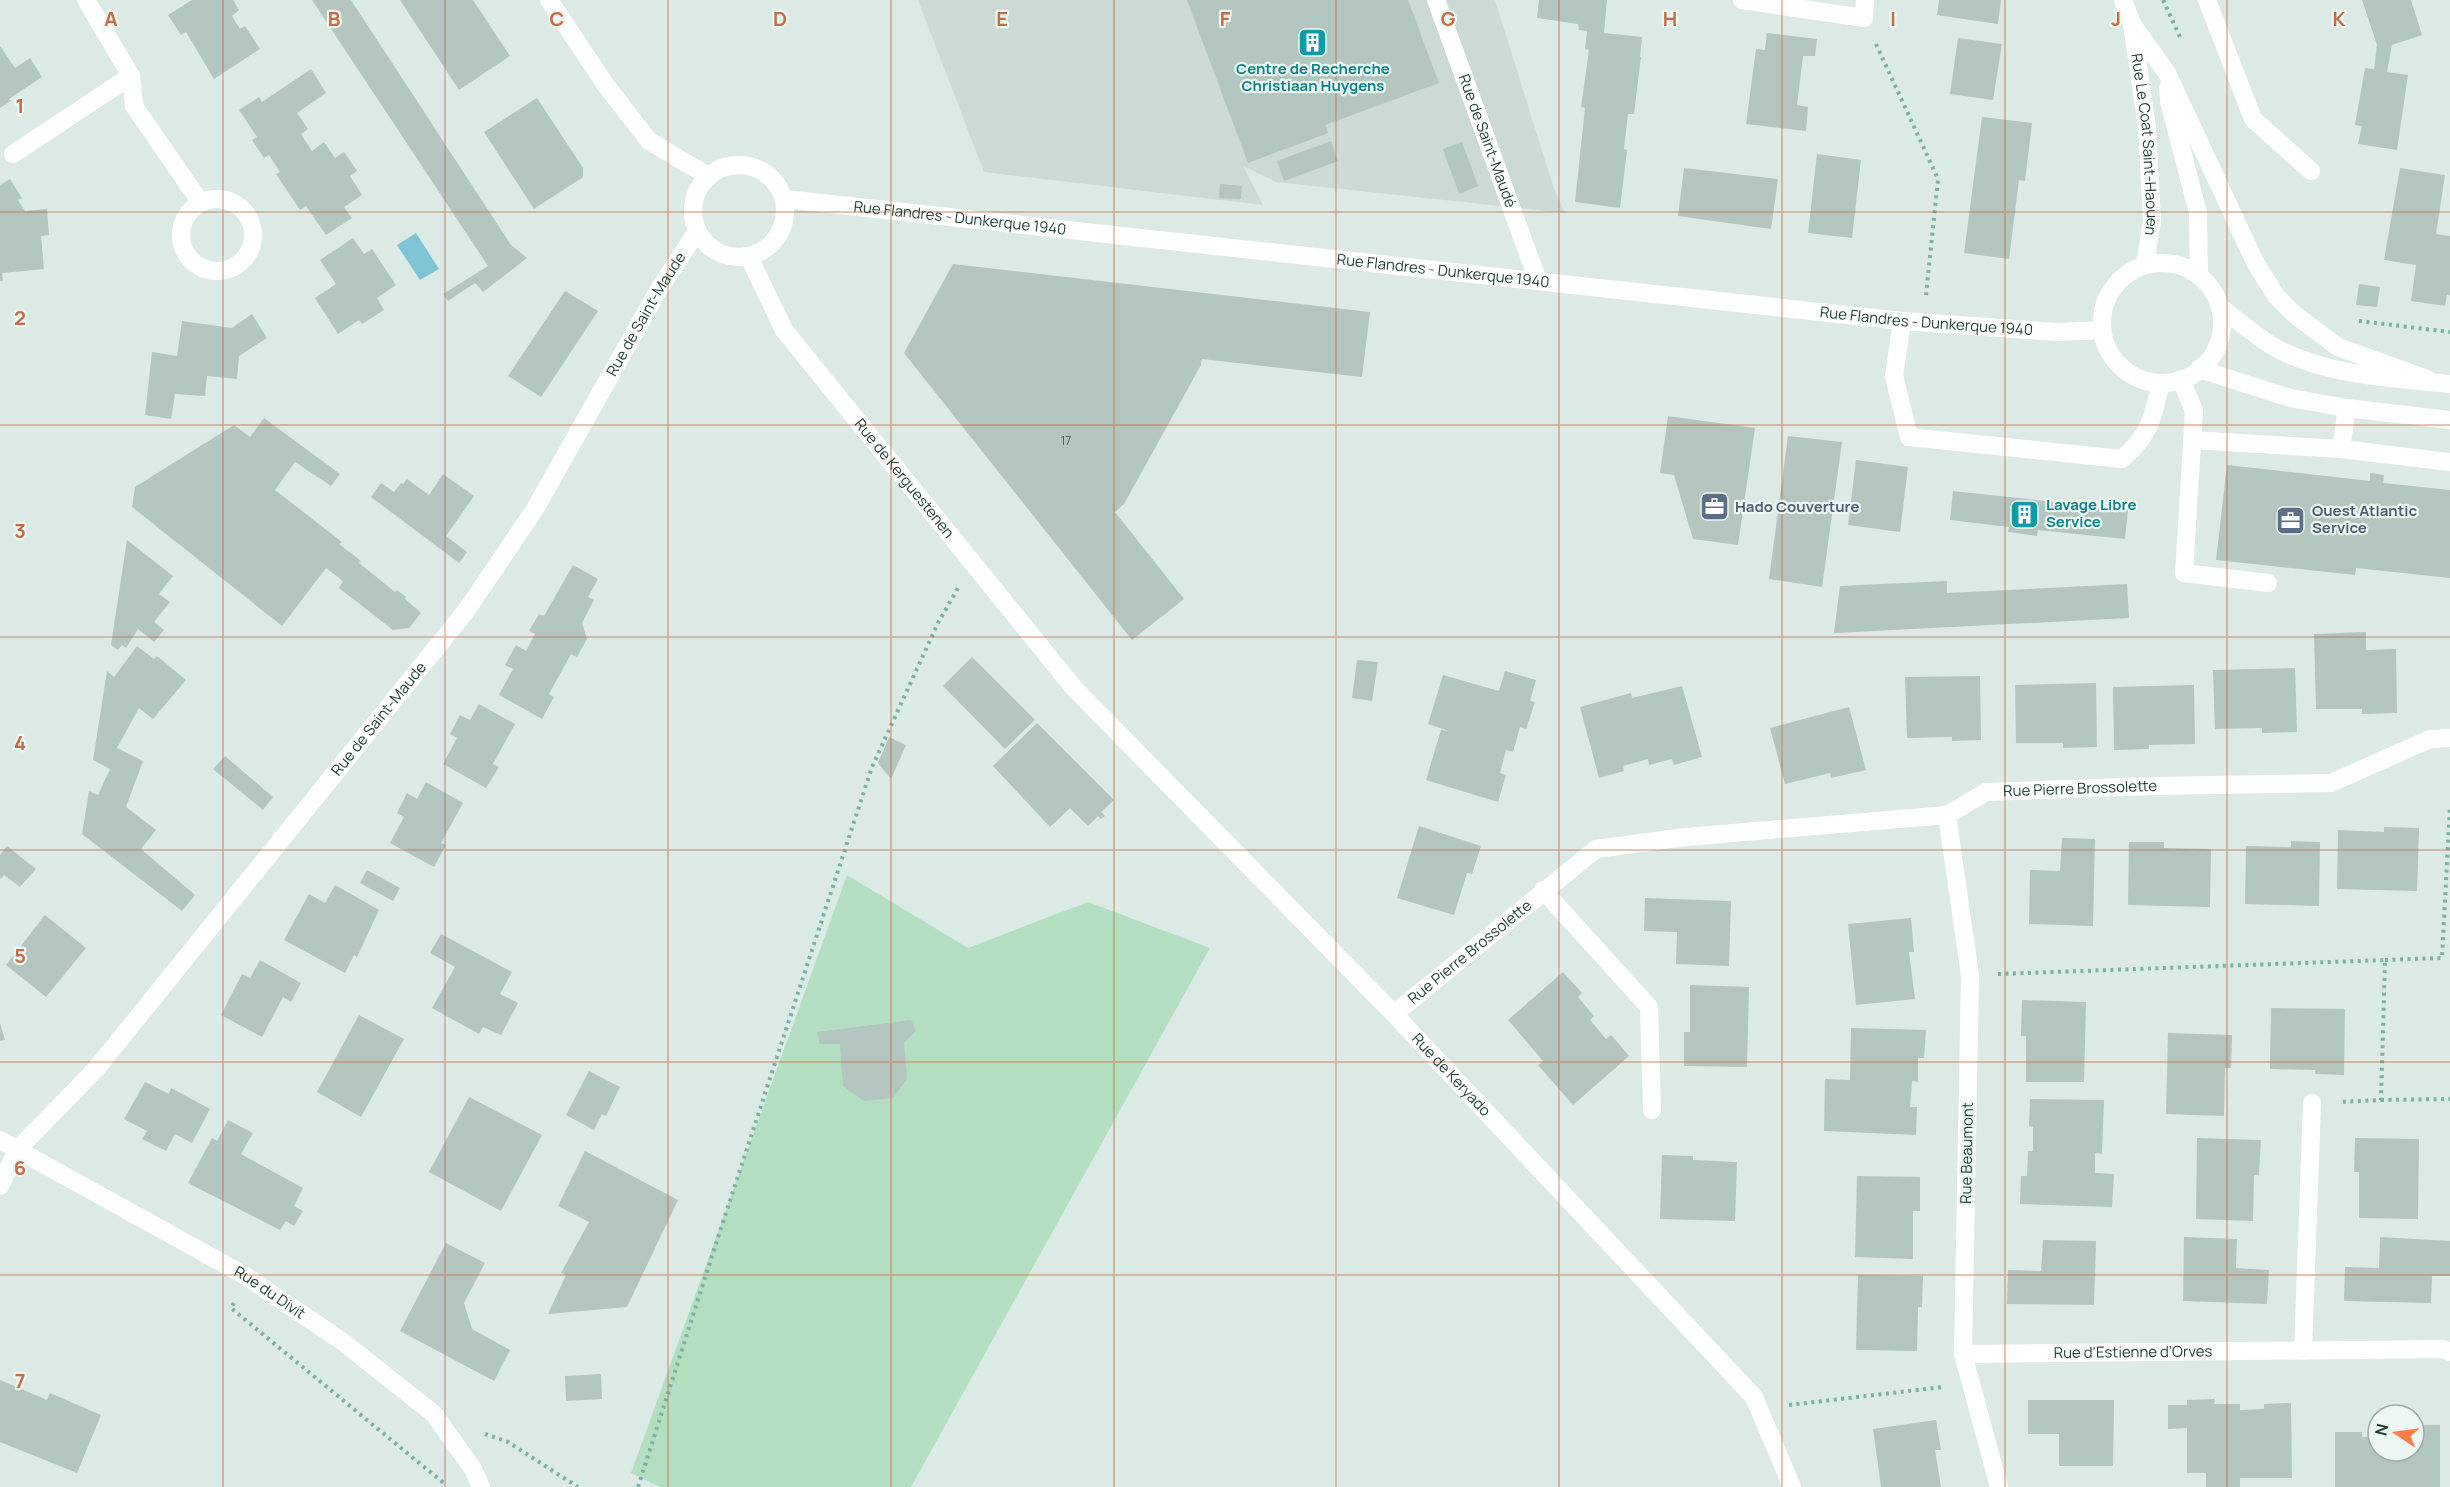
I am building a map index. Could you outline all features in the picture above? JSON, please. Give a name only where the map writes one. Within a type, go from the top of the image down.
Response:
[{"type":"street","points":[[86,0],[131,76],[134,106],[201,203]]},
{"type":"street","points":[[549,0],[605,84],[649,141],[708,176]]},
{"type":"street","name":"Rue de Saint-Maudé","points":[[1436,0],[1538,281]]},
{"type":"street","points":[[1742,0],[1864,9]]},
{"type":"street","name":"Rue Le Coat Saint-Haouen","points":[[2123,0],[2132,24],[2147,127],[2152,221],[2145,265]]},
{"type":"street","points":[[2207,0],[2253,119],[2312,171]]},
{"type":"street","name":"Rue Le Coat Saint-Haouen","points":[[2132,24],[2167,73],[2255,262],[2276,296],[2294,314],[2338,347],[2444,383]]},
{"type":"street","name":"Rue Le Coat Saint-Haouen","points":[[2167,73],[2169,101],[2198,213],[2199,275]]},
{"type":"street","points":[[13,154],[131,76]]},
{"type":"street","points":[[736,164],[752,166],[767,173],[778,184],[785,199],[786,214],[779,235],[763,251],[749,257],[734,258],[719,253],[706,244],[697,231],[693,217],[693,202],[698,188],[708,176],[721,168],[736,164]]},
{"type":"street","name":"Rue Flandres - Dunkerque 1940","points":[[785,199],[1902,321],[2056,332],[2102,330]]},
{"type":"street","name":"Rue de Saint-Maude","points":[[0,1186],[17,1150],[96,1070],[466,611],[535,509],[658,291],[697,231]]},
{"type":"street","name":"Rue de Kerguestenen","points":[[749,257],[784,330],[1074,688]]},
{"type":"street","points":[[2164,262],[2182,266],[2199,275],[2211,289],[2220,307],[2222,324],[2219,341],[2211,357],[2199,369],[2181,379],[2161,383],[2144,380],[2116,362],[2107,347],[2102,330],[2105,305],[2117,283],[2130,272],[2145,265],[2164,262]]},
{"type":"street","points":[[2220,307],[2275,347],[2298,358],[2350,372],[2444,383]]},
{"type":"street","points":[[1902,321],[1894,376],[1909,437],[2121,459],[2140,443],[2148,428],[2161,383]]},
{"type":"street","points":[[2199,369],[2290,398],[2347,408],[2450,420]]},
{"type":"street","points":[[2181,379],[2194,411],[2184,573],[2268,583]]},
{"type":"street","points":[[2341,449],[2347,408]]},
{"type":"street","points":[[2192,440],[2341,449],[2450,462]]},
{"type":"street","name":"Rue de Keryado","points":[[1074,688],[1394,1014],[1754,1397],[1792,1487]]},
{"type":"street","name":"Rue Pierre Brossolette","points":[[1394,1014],[1596,849],[1686,837],[1947,815],[1986,792],[2331,783],[2430,739],[2450,738]]},
{"type":"street","name":"Rue Beaumont","points":[[1947,815],[1970,975],[1963,1354],[2000,1487]]},
{"type":"street","name":"Rue Pierre Brossolette","points":[[1543,890],[1649,1007],[1652,1110]]},
{"type":"street","points":[[2302,1351],[2312,1103]]},
{"type":"street","points":[[0,1140],[17,1150]]},
{"type":"street","name":"Rue du Divit","points":[[17,1150],[244,1275],[343,1342],[434,1414],[473,1469],[481,1487]]},
{"type":"street","name":"Rue d'Estienne d'Orves","points":[[1963,1354],[2443,1349],[2450,1352]]},
{"type":"path","points":[[2163,0],[2183,43]]},
{"type":"path","points":[[1864,9],[1938,179],[1924,323]]},
{"type":"path","points":[[2353,320],[2450,332]]},
{"type":"path","points":[[638,1487],[720,1228],[872,767],[938,623],[973,562]]},
{"type":"path","points":[[1970,975],[2442,958],[2450,806]]},
{"type":"path","points":[[2381,1100],[2385,960]]},
{"type":"path","points":[[2312,1103],[2450,1100]]},
{"type":"path","points":[[244,1275],[231,1308],[448,1487]]},
{"type":"path","points":[[1759,1408],[1971,1384]]},
{"type":"path","points":[[434,1414],[508,1442],[578,1487]]},
{"type":"shaded area","points":[[918,0],[1495,0],[1554,189],[1565,213],[1276,182],[1243,166],[1263,205],[984,172]]},
{"type":"green space","points":[[847,875],[968,948],[1088,902],[1210,948],[911,1487],[660,1487],[631,1473]]},
{"type":"water","points":[[416,233],[439,269],[420,280],[397,245]]},
{"type":"building","points":[[192,0],[233,0],[239,10],[232,16],[240,29],[245,26],[260,49],[214,79],[186,32],[181,35],[168,15]]},
{"type":"building","points":[[312,0],[351,0],[511,245],[527,258],[483,292],[475,283],[448,301],[443,294],[488,266]]},
{"type":"building","points":[[400,0],[473,0],[510,56],[459,90]]},
{"type":"building","name":"Centre de Recherche Christiaan Huygens","points":[[1187,0],[1408,0],[1439,83],[1325,125],[1328,133],[1248,163]]},
{"type":"building","points":[[1539,0],[1607,0],[1604,33],[1642,37],[1634,114],[1628,114],[1624,149],[1627,150],[1620,208],[1575,202],[1585,108],[1581,107],[1589,50],[1585,49],[1587,31],[1579,30],[1578,24],[1537,18]]},
{"type":"building","points":[[1939,0],[2001,0],[1998,24],[1937,15]]},
{"type":"building","points":[[2362,0],[2411,0],[2422,35],[2392,45],[2387,72],[2408,75],[2397,150],[2358,144],[2362,126],[2355,125],[2365,68],[2374,69],[2377,45]]},
{"type":"building","points":[[1767,33],[1817,39],[1815,56],[1803,56],[1797,105],[1808,107],[1806,131],[1746,124],[1756,49],[1765,50]]},
{"type":"building","points":[[1958,38],[2002,44],[1993,100],[1950,94]]},
{"type":"building","points":[[0,46],[15,68],[30,58],[42,77],[9,99],[11,101],[0,108]]},
{"type":"building","points":[[311,69],[326,93],[297,113],[308,129],[301,134],[312,151],[324,142],[335,158],[344,152],[357,171],[350,176],[362,195],[344,207],[352,218],[326,235],[306,206],[300,210],[276,174],[280,172],[269,155],[264,158],[252,140],[257,137],[239,110],[259,97],[262,102]]},
{"type":"building","points":[[537,98],[583,168],[583,177],[534,209],[484,132]]},
{"type":"building","points":[[1982,117],[2032,123],[2025,181],[2019,180],[2009,259],[1964,253]]},
{"type":"building","points":[[1331,141],[1338,161],[1284,181],[1277,161]]},
{"type":"building","points":[[1462,142],[1478,186],[1459,194],[1443,149]]},
{"type":"building","points":[[1817,154],[1861,160],[1852,238],[1808,233]]},
{"type":"building","points":[[1684,168],[1778,179],[1771,229],[1678,216]]},
{"type":"building","points":[[2400,168],[2445,175],[2436,234],[2450,236],[2450,295],[2447,295],[2445,306],[2411,301],[2416,265],[2384,260]]},
{"type":"building","points":[[10,179],[22,198],[18,200],[25,211],[47,209],[49,235],[41,236],[44,269],[2,273],[3,281],[0,281],[0,185]]},
{"type":"building","points":[[1220,184],[1242,186],[1241,199],[1219,198]]},
{"type":"building","points":[[353,238],[364,254],[372,249],[396,285],[377,298],[384,310],[362,324],[359,320],[338,334],[315,298],[336,284],[320,260]]},
{"type":"building","points":[[953,264],[1370,312],[1362,377],[1202,359],[1201,365],[1124,504],[1115,512],[1184,599],[1132,640],[904,353]]},
{"type":"building","points":[[2359,284],[2380,287],[2377,307],[2356,305]]},
{"type":"building","points":[[565,291],[598,311],[541,397],[508,376]]},
{"type":"building","points":[[252,314],[267,338],[239,356],[237,379],[207,376],[205,396],[175,394],[171,419],[145,415],[152,352],[177,356],[182,321],[232,328]]},
{"type":"building","name":"Hado Couverture","points":[[1668,416],[1755,428],[1738,545],[1693,539],[1674,475],[1660,473]]},
{"type":"building","points":[[264,418],[340,474],[331,486],[295,462],[275,490],[342,542],[339,544],[361,561],[359,563],[395,592],[397,590],[406,597],[405,599],[421,613],[409,628],[393,630],[339,588],[343,581],[326,568],[282,626],[132,507],[135,487],[234,425],[250,437]]},
{"type":"building","points":[[1788,436],[1842,442],[1822,587],[1769,579]]},
{"type":"building","points":[[1856,460],[1908,467],[1900,532],[1848,525]]},
{"type":"building","name":"Ouest Atlantic Service","points":[[2227,465],[2370,481],[2370,473],[2384,475],[2383,483],[2450,490],[2450,578],[2356,568],[2355,575],[2216,560]]},
{"type":"building","points":[[443,474],[474,496],[446,536],[467,552],[459,563],[371,497],[381,483],[394,492],[407,479],[429,495]]},
{"type":"building","points":[[1953,491],[2128,510],[2125,539],[2038,530],[2037,536],[2008,532],[2009,527],[1950,520]]},
{"type":"building","points":[[127,540],[173,576],[159,594],[170,602],[154,622],[164,630],[154,642],[138,629],[126,648],[122,645],[118,650],[111,645]]},
{"type":"building","points":[[573,565],[598,579],[588,597],[594,600],[582,623],[587,639],[577,657],[571,654],[549,694],[554,697],[542,719],[499,695],[513,669],[505,665],[516,645],[526,651],[535,634],[529,631],[539,614],[544,616]]},
{"type":"building","points":[[1947,581],[1947,593],[2127,584],[2129,618],[1834,633],[1840,586]]},
{"type":"building","points":[[2366,632],[2366,650],[2396,649],[2397,713],[2362,714],[2362,709],[2316,709],[2314,634]]},
{"type":"building","points":[[137,646],[154,659],[157,656],[186,680],[153,719],[139,708],[117,748],[143,761],[126,807],[156,830],[141,849],[195,895],[182,911],[82,834],[89,791],[98,795],[110,769],[93,760],[107,671],[114,677]]},
{"type":"building","points":[[972,657],[1035,720],[1005,749],[943,686]]},
{"type":"building","points":[[1357,660],[1378,662],[1372,701],[1352,698]]},
{"type":"building","points":[[2295,668],[2297,732],[2262,733],[2262,728],[2215,729],[2213,670]]},
{"type":"building","points":[[1505,671],[1536,680],[1530,701],[1535,702],[1526,729],[1520,727],[1513,752],[1506,750],[1500,773],[1506,775],[1498,802],[1426,780],[1441,730],[1449,731],[1428,724],[1443,675],[1499,691]]},
{"type":"building","points":[[1980,676],[1981,740],[1952,741],[1952,737],[1907,738],[1905,677]]},
{"type":"building","points":[[2096,683],[2097,747],[2063,748],[2063,743],[2016,743],[2015,685]]},
{"type":"building","points":[[2194,685],[2195,744],[2149,745],[2149,749],[2114,750],[2113,687]]},
{"type":"building","points":[[1682,686],[1702,757],[1674,765],[1672,759],[1649,765],[1648,759],[1623,766],[1624,771],[1599,778],[1580,707],[1631,693],[1632,698]]},
{"type":"building","points":[[479,704],[515,724],[493,764],[499,767],[486,788],[443,764],[457,738],[450,734],[460,715],[470,720]]},
{"type":"building","points":[[1849,707],[1866,770],[1831,778],[1830,773],[1785,784],[1770,728]]},
{"type":"building","points":[[1037,723],[1114,800],[1101,812],[1105,816],[1101,819],[1098,816],[1088,826],[1070,808],[1050,827],[993,766]]},
{"type":"building","points":[[889,737],[906,745],[891,779],[878,763]]},
{"type":"building","points":[[225,756],[273,797],[263,810],[213,769]]},
{"type":"building","points":[[426,782],[463,803],[441,843],[446,845],[434,867],[390,843],[404,817],[397,813],[407,793],[417,799]]},
{"type":"building","points":[[1419,826],[1481,846],[1472,874],[1467,873],[1454,915],[1397,898]]},
{"type":"building","points":[[2384,827],[2419,828],[2417,891],[2337,889],[2338,830],[2384,832]]},
{"type":"building","points":[[2062,838],[2095,839],[2093,926],[2029,924],[2030,870],[2060,871]]},
{"type":"building","points":[[2291,841],[2320,842],[2319,906],[2245,904],[2246,846],[2291,847]]},
{"type":"building","points":[[2129,842],[2164,842],[2164,848],[2211,849],[2210,907],[2128,905]]},
{"type":"building","points":[[7,846],[36,869],[20,887],[4,875],[0,878],[0,855]]},
{"type":"building","points":[[367,870],[400,888],[393,901],[360,883]]},
{"type":"building","points":[[335,885],[379,910],[357,957],[354,955],[345,973],[284,940],[309,894],[325,903]]},
{"type":"building","points":[[1645,898],[1731,901],[1729,966],[1676,964],[1677,932],[1644,931]]},
{"type":"building","points":[[45,915],[86,948],[46,997],[6,965]]},
{"type":"building","points":[[1911,918],[1914,952],[1909,952],[1915,999],[1856,1005],[1848,924]]},
{"type":"building","points":[[441,934],[512,972],[500,994],[518,1003],[501,1035],[483,1027],[479,1034],[432,1008],[455,967],[430,953]]},
{"type":"building","points":[[260,960],[301,983],[291,1002],[283,997],[262,1037],[221,1015],[242,974],[250,978]]},
{"type":"building","points":[[1563,972],[1582,993],[1578,997],[1594,1016],[1590,1020],[1606,1039],[1611,1035],[1629,1056],[1573,1105],[1538,1065],[1543,1061],[1508,1020]]},
{"type":"building","points":[[1690,985],[1749,987],[1747,1067],[1684,1066],[1684,1032],[1690,1032]]},
{"type":"building","points":[[2022,1000],[2086,1002],[2084,1082],[2026,1082],[2026,1036],[2021,1036]]},
{"type":"building","points":[[2271,1008],[2345,1009],[2344,1075],[2315,1074],[2315,1070],[2270,1069]]},
{"type":"building","points":[[359,1015],[404,1039],[361,1117],[317,1092]]},
{"type":"building","points":[[911,1020],[916,1031],[904,1042],[907,1079],[893,1098],[864,1101],[843,1086],[840,1044],[820,1044],[817,1032]]},
{"type":"building","points":[[0,1023],[5,1040],[0,1041]]},
{"type":"building","points":[[1851,1028],[1926,1030],[1924,1058],[1918,1058],[1918,1082],[1912,1081],[1910,1107],[1917,1107],[1916,1135],[1824,1131],[1825,1079],[1850,1080]]},
{"type":"building","points":[[2168,1033],[2232,1035],[2231,1068],[2225,1068],[2224,1116],[2166,1114]]},
{"type":"building","points":[[589,1071],[620,1087],[606,1116],[602,1114],[594,1130],[566,1115]]},
{"type":"building","points":[[145,1082],[169,1094],[171,1088],[210,1109],[192,1143],[175,1134],[166,1151],[142,1139],[147,1131],[124,1119]]},
{"type":"building","points":[[469,1097],[542,1135],[501,1211],[429,1172]]},
{"type":"building","points":[[2030,1099],[2104,1100],[2102,1154],[2095,1153],[2095,1173],[2114,1174],[2112,1207],[2020,1204],[2021,1176],[2027,1176],[2028,1151],[2033,1151],[2033,1127],[2029,1126]]},
{"type":"building","points":[[228,1120],[253,1133],[241,1154],[303,1188],[294,1206],[303,1211],[294,1226],[286,1221],[280,1230],[188,1183],[212,1138],[217,1141]]},
{"type":"building","points":[[2197,1138],[2261,1140],[2259,1175],[2254,1175],[2253,1221],[2196,1219]]},
{"type":"building","points":[[2355,1138],[2419,1139],[2418,1219],[2359,1218],[2359,1172],[2354,1172]]},
{"type":"building","points":[[585,1151],[678,1200],[627,1307],[548,1314],[566,1275],[561,1273],[589,1222],[558,1206]]},
{"type":"building","points":[[1662,1155],[1693,1156],[1693,1160],[1737,1162],[1735,1221],[1660,1219]]},
{"type":"building","points":[[1857,1176],[1920,1177],[1920,1211],[1913,1211],[1913,1259],[1855,1257]]},
{"type":"building","points":[[2184,1237],[2237,1239],[2236,1268],[2269,1270],[2267,1304],[2183,1301]]},
{"type":"building","points":[[2380,1237],[2450,1241],[2450,1276],[2432,1276],[2431,1303],[2344,1301],[2345,1267],[2379,1268]]},
{"type":"building","points":[[2043,1240],[2096,1241],[2094,1305],[2007,1304],[2008,1270],[2041,1271]]},
{"type":"building","points":[[446,1243],[485,1263],[464,1303],[472,1329],[510,1350],[494,1381],[400,1331]]},
{"type":"building","points":[[1858,1275],[1923,1276],[1922,1307],[1918,1307],[1917,1351],[1856,1350]]},
{"type":"building","points":[[601,1374],[602,1399],[566,1401],[565,1376]]},
{"type":"building","points":[[0,1380],[47,1400],[50,1393],[101,1415],[77,1473],[0,1442]]},
{"type":"building","points":[[2215,1399],[2214,1404],[2240,1404],[2240,1410],[2264,1409],[2264,1404],[2291,1403],[2292,1478],[2240,1478],[2240,1487],[2206,1487],[2206,1473],[2187,1473],[2187,1428],[2168,1429],[2168,1405],[2187,1405],[2187,1400]]},
{"type":"building","points":[[2028,1400],[2114,1400],[2113,1466],[2059,1466],[2059,1434],[2028,1434]]},
{"type":"building","points":[[1936,1420],[1941,1450],[1935,1450],[1941,1487],[1881,1487],[1873,1429]]},
{"type":"building","points":[[2426,1425],[2440,1425],[2440,1487],[2335,1487],[2335,1432],[2362,1432],[2362,1437],[2366,1437],[2366,1463],[2426,1463]]},
{"type":"place","name":"Centre de Recherche Christiaan Huygens","points":[[1313,42]]},
{"type":"place","name":"Hado Couverture","points":[[1714,507]]},
{"type":"place","name":"Lavage Libre Service","points":[[2025,514]]},
{"type":"place","name":"Ouest Atlantic Service","points":[[2291,520]]}]
